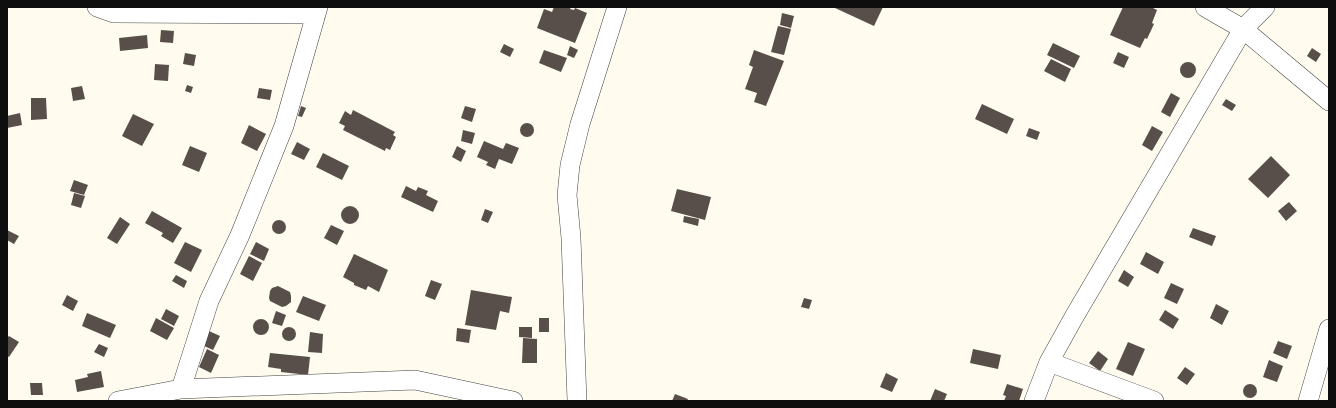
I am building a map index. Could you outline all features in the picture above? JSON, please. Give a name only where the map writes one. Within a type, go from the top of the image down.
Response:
[{"type":"street","points":[[97,7],[114,13],[317,10],[284,126],[240,235],[209,301],[181,388]]},
{"type":"street","points":[[577,401],[571,238],[567,195],[570,164],[580,124],[617,7]]},
{"type":"street","points":[[1205,7],[1243,29],[1329,101]]},
{"type":"street","points":[[1034,401],[1048,362],[1074,316],[1243,29],[1265,7]]},
{"type":"street","points":[[1308,401],[1329,329]]},
{"type":"street","points":[[1048,362],[1154,401]]},
{"type":"street","points":[[118,401],[181,388],[415,380],[513,401]]},
{"type":"building","points":[[554,7],[571,7],[570,9],[574,10],[575,8],[587,13],[575,43],[537,28],[544,9],[552,12]]},
{"type":"building","points":[[883,7],[874,26],[835,8]]},
{"type":"building","points":[[1123,7],[1151,7],[1157,10],[1152,23],[1154,24],[1147,39],[1145,38],[1140,48],[1110,35]]},
{"type":"building","points":[[782,13],[794,16],[791,28],[780,25]]},
{"type":"building","points":[[778,26],[791,29],[784,55],[771,52]]},
{"type":"building","points":[[161,30],[174,31],[173,43],[160,42]]},
{"type":"building","points":[[147,35],[148,48],[120,51],[119,38]]},
{"type":"building","points":[[1053,43],[1080,56],[1074,68],[1047,55]]},
{"type":"building","points":[[504,44],[514,49],[510,57],[500,52]]},
{"type":"building","points":[[570,46],[578,50],[574,58],[567,55]]},
{"type":"building","points":[[1312,48],[1321,54],[1316,62],[1307,56]]},
{"type":"building","points":[[544,50],[567,58],[561,72],[539,63]]},
{"type":"building","points":[[754,50],[784,61],[766,106],[754,102],[757,93],[745,89],[753,67],[749,65]]},
{"type":"building","points":[[1118,52],[1129,57],[1124,68],[1113,63]]},
{"type":"building","points":[[185,53],[196,55],[194,66],[183,64]]},
{"type":"building","points":[[1051,59],[1071,69],[1065,82],[1044,71]]},
{"type":"building","points":[[1188,62],[1194,64],[1196,70],[1194,76],[1188,78],[1182,76],[1180,70],[1182,64]]},
{"type":"building","points":[[155,64],[169,65],[168,81],[154,80]]},
{"type":"building","points":[[187,85],[193,87],[191,93],[185,91]]},
{"type":"building","points":[[82,86],[85,99],[73,101],[71,88]]},
{"type":"building","points":[[259,88],[272,90],[270,100],[257,98]]},
{"type":"building","points":[[1171,93],[1180,98],[1170,117],[1161,112]]},
{"type":"building","points":[[31,98],[46,98],[47,119],[31,120]]},
{"type":"building","points":[[1226,99],[1236,105],[1232,111],[1222,105]]},
{"type":"building","points":[[982,104],[1014,119],[1007,134],[975,119]]},
{"type":"building","points":[[301,106],[306,108],[302,117],[298,116]]},
{"type":"building","points":[[465,106],[476,109],[472,122],[461,118]]},
{"type":"building","points":[[353,110],[395,132],[393,135],[396,137],[390,150],[386,148],[385,151],[343,130],[345,126],[339,123],[345,111],[351,115]]},
{"type":"building","points":[[20,113],[22,125],[7,128],[7,116]]},
{"type":"building","points":[[133,114],[154,124],[142,146],[122,136]]},
{"type":"building","points":[[524,123],[530,123],[534,127],[534,133],[530,137],[524,137],[520,133],[520,127]]},
{"type":"building","points":[[249,125],[266,134],[257,151],[241,143]]},
{"type":"building","points":[[1152,126],[1163,132],[1152,151],[1142,145]]},
{"type":"building","points":[[1029,128],[1040,132],[1037,140],[1026,136]]},
{"type":"building","points":[[463,130],[475,133],[472,144],[461,141]]},
{"type":"building","points":[[484,141],[503,149],[506,143],[519,148],[512,164],[499,159],[495,169],[486,165],[488,162],[477,157]]},
{"type":"building","points":[[297,142],[310,149],[304,160],[291,154]]},
{"type":"building","points":[[190,146],[207,153],[199,172],[182,165]]},
{"type":"building","points":[[457,146],[466,151],[461,162],[452,157]]},
{"type":"building","points":[[323,153],[349,166],[342,180],[316,167]]},
{"type":"building","points":[[1271,156],[1290,175],[1268,198],[1248,179]]},
{"type":"building","points":[[74,180],[88,185],[84,195],[70,191]]},
{"type":"building","points":[[406,186],[416,191],[418,187],[428,191],[426,195],[438,201],[433,212],[401,197]]},
{"type":"building","points":[[677,189],[711,197],[705,220],[671,211]]},
{"type":"building","points":[[74,193],[85,196],[81,208],[71,205]]},
{"type":"building","points":[[1289,202],[1297,211],[1286,221],[1278,211]]},
{"type":"building","points":[[350,206],[356,209],[359,215],[356,221],[350,224],[344,221],[341,215],[344,209]]},
{"type":"building","points":[[485,209],[493,212],[488,223],[481,220]]},
{"type":"building","points":[[152,211],[182,228],[173,243],[161,236],[163,233],[145,223]]},
{"type":"building","points":[[684,216],[699,219],[698,226],[683,222]]},
{"type":"building","points":[[120,217],[130,224],[117,244],[107,238]]},
{"type":"building","points":[[276,220],[282,220],[286,224],[286,230],[282,234],[276,234],[272,230],[272,224]]},
{"type":"building","points":[[331,225],[344,231],[337,245],[324,238]]},
{"type":"building","points":[[1193,228],[1216,236],[1212,246],[1189,237]]},
{"type":"building","points":[[7,230],[19,236],[14,244],[7,240]]},
{"type":"building","points":[[185,242],[202,250],[191,272],[174,263]]},
{"type":"building","points":[[256,242],[269,249],[264,261],[250,254]]},
{"type":"building","points":[[1146,252],[1164,262],[1158,274],[1140,264]]},
{"type":"building","points":[[354,254],[388,270],[379,292],[368,286],[366,290],[354,285],[354,283],[343,277]]},
{"type":"building","points":[[249,256],[262,263],[253,281],[240,274]]},
{"type":"building","points":[[1124,270],[1134,277],[1128,287],[1118,281]]},
{"type":"building","points":[[176,275],[187,281],[184,288],[172,281]]},
{"type":"building","points":[[431,280],[442,284],[435,300],[425,296]]},
{"type":"building","points":[[1171,283],[1184,289],[1177,304],[1164,298]]},
{"type":"building","points":[[278,286],[290,292],[291,302],[286,306],[282,307],[270,301],[270,291],[272,288]]},
{"type":"building","points":[[471,290],[512,297],[509,313],[500,311],[496,330],[465,325]]},
{"type":"building","points":[[67,295],[78,301],[73,311],[62,305]]},
{"type":"building","points":[[303,296],[326,305],[319,321],[296,312]]},
{"type":"building","points":[[804,298],[812,300],[809,309],[801,307]]},
{"type":"building","points":[[1216,304],[1229,311],[1222,325],[1210,318]]},
{"type":"building","points":[[166,309],[179,316],[174,326],[161,319]]},
{"type":"building","points":[[1165,310],[1179,319],[1173,329],[1159,320]]},
{"type":"building","points":[[276,311],[286,315],[282,326],[272,323]]},
{"type":"building","points":[[87,313],[116,325],[110,338],[82,326]]},
{"type":"building","points":[[156,318],[174,328],[167,340],[150,331]]},
{"type":"building","points":[[539,318],[549,318],[549,332],[539,332]]},
{"type":"building","points":[[261,319],[268,324],[269,327],[264,334],[261,335],[254,330],[253,327],[258,320]]},
{"type":"building","points":[[286,327],[292,327],[296,331],[296,337],[292,341],[286,341],[282,337],[282,331]]},
{"type":"building","points":[[519,327],[532,327],[532,338],[519,337]]},
{"type":"building","points":[[457,328],[471,330],[469,343],[456,341]]},
{"type":"building","points":[[209,331],[220,336],[213,350],[202,345]]},
{"type":"building","points":[[310,332],[323,334],[322,353],[308,352]]},
{"type":"building","points":[[9,336],[19,342],[9,357],[7,356],[7,338]]},
{"type":"building","points":[[523,338],[537,339],[537,363],[522,363]]},
{"type":"building","points":[[1278,341],[1292,346],[1287,359],[1273,353]]},
{"type":"building","points":[[1128,342],[1145,349],[1133,376],[1116,369]]},
{"type":"building","points":[[99,344],[108,348],[104,357],[94,352]]},
{"type":"building","points":[[207,349],[219,355],[211,373],[199,367]]},
{"type":"building","points":[[973,349],[1001,355],[998,369],[970,363]]},
{"type":"building","points":[[1098,351],[1108,359],[1100,371],[1089,363]]},
{"type":"building","points":[[270,353],[310,357],[308,375],[281,372],[281,369],[268,367]]},
{"type":"building","points":[[1269,360],[1283,366],[1277,382],[1263,377]]},
{"type":"building","points":[[1185,367],[1195,374],[1187,385],[1177,378]]},
{"type":"building","points":[[101,371],[104,387],[77,392],[75,380],[88,377],[87,374]]},
{"type":"building","points":[[886,373],[898,379],[892,392],[880,387]]},
{"type":"building","points":[[30,383],[42,383],[43,395],[31,395]]},
{"type":"building","points":[[1007,384],[1023,389],[1019,401],[1004,401],[1006,396],[1003,395]]},
{"type":"building","points":[[1247,384],[1253,384],[1257,388],[1257,394],[1253,398],[1247,398],[1243,394],[1243,388]]},
{"type":"building","points":[[935,389],[947,394],[944,401],[930,401]]},
{"type":"building","points":[[675,394],[688,399],[687,401],[672,401]]}]
